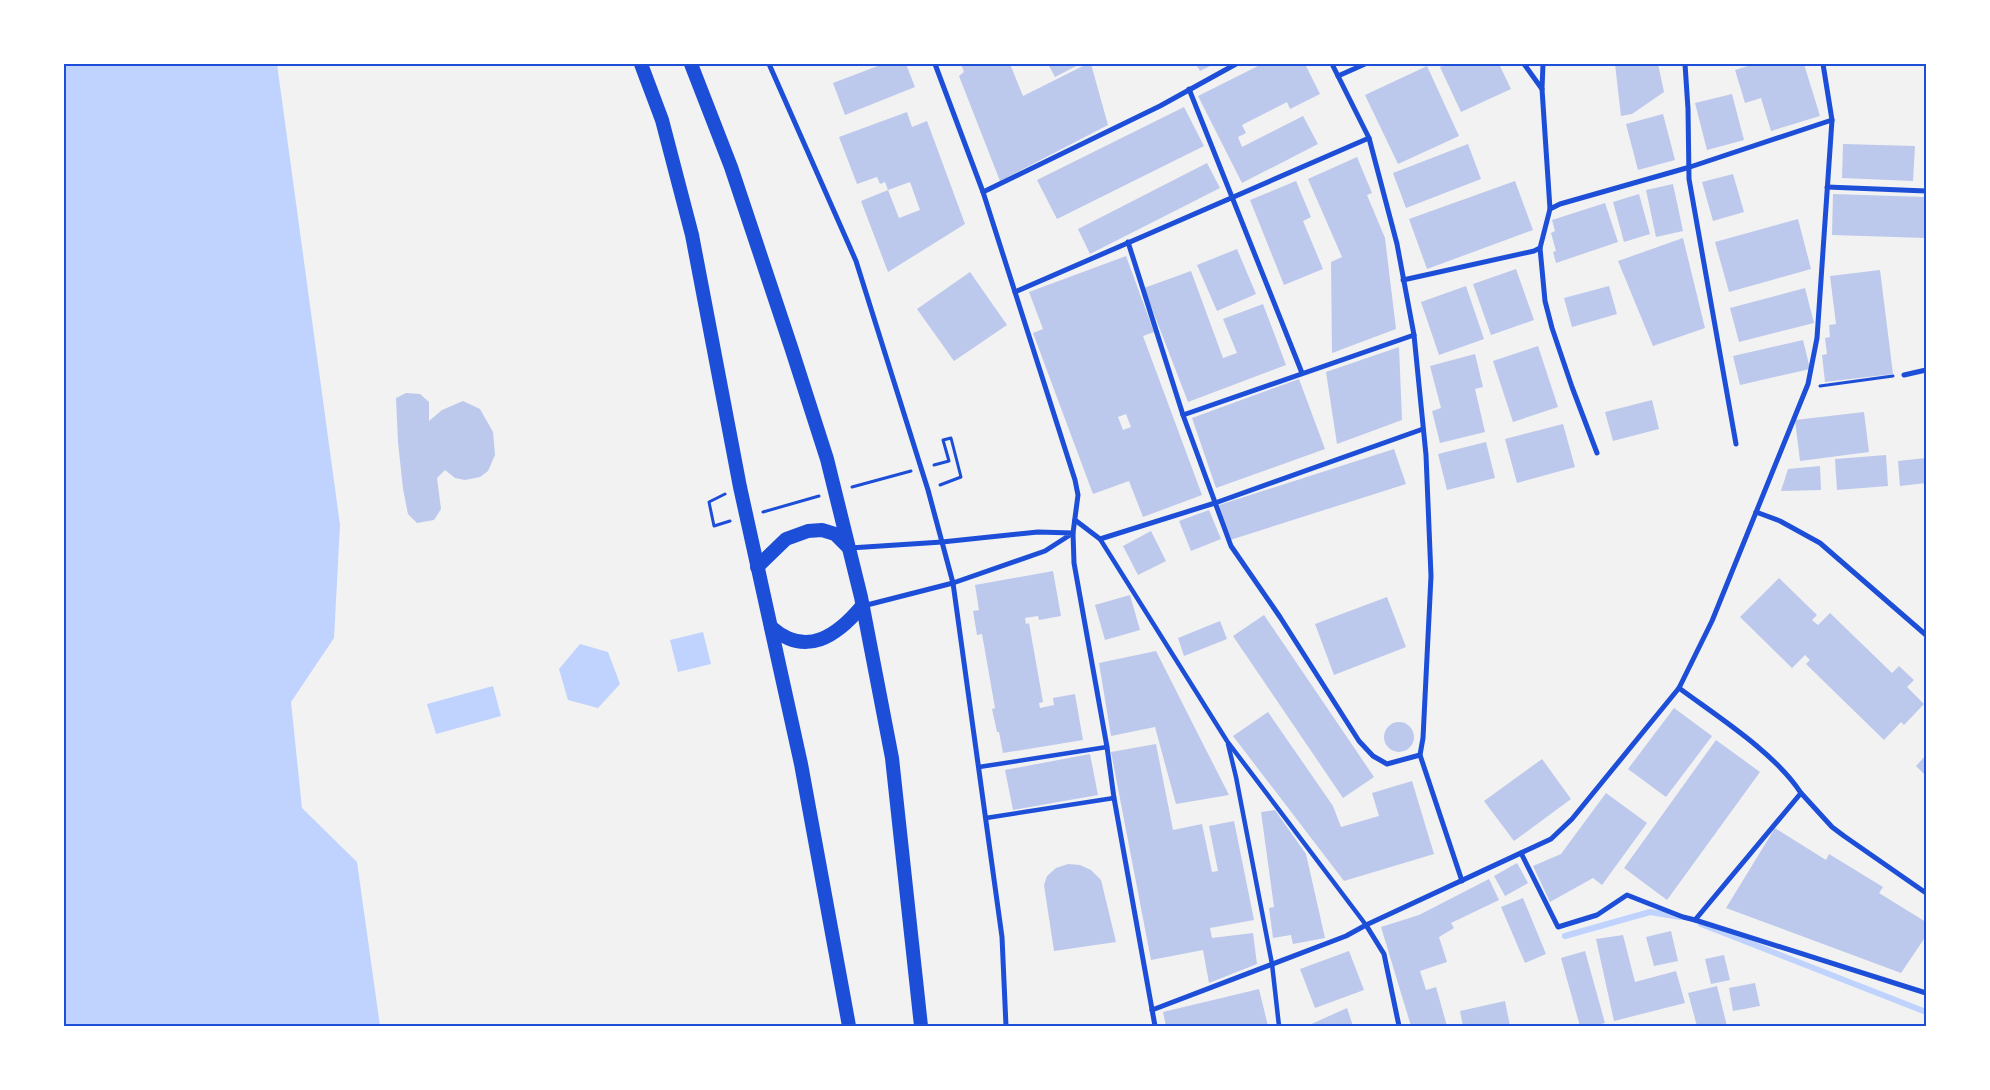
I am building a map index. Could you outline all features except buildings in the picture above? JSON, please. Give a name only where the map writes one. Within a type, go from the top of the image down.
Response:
[{"type":"highway","points":[[642,64],[662,120],[692,234],[740,487],[801,764],[849,1026]]},
{"type":"highway","points":[[691,64],[731,167],[792,347],[827,459],[849,548],[892,758],[921,1026]]},
{"type":"highway","points":[[757,566],[786,539],[808,532],[822,530],[835,534],[849,548]]},
{"type":"highway","points":[[770,626],[780,636],[794,641],[808,642],[837,632],[848,624],[862,606]]},
{"type":"street","points":[[769,64],[856,260],[928,490],[953,583],[1002,937],[1006,1026]]},
{"type":"street","points":[[935,64],[983,192],[1076,480],[1078,495],[1073,533],[1074,562],[1154,1026]]},
{"type":"street","points":[[983,192],[1160,106],[1236,64]]},
{"type":"street","points":[[1332,64],[1369,138],[1397,244],[1414,335],[1426,455],[1431,576],[1423,738],[1420,756],[1462,881]]},
{"type":"street","points":[[1338,76],[1365,64]]},
{"type":"street","points":[[1524,64],[1542,89]]},
{"type":"street","points":[[1543,64],[1542,89],[1550,209],[1540,248],[1546,301],[1552,328],[1597,454]]},
{"type":"street","points":[[1685,64],[1690,167],[1688,179],[1736,444]]},
{"type":"street","points":[[1152,1010],[1346,936],[1551,839],[1572,819],[1679,688],[1712,620],[1806,388],[1817,338],[1832,120],[1823,64]]},
{"type":"street","points":[[1190,90],[1302,374]]},
{"type":"street","points":[[1550,209],[1560,204],[1690,167],[1832,120]]},
{"type":"street","points":[[1015,292],[1369,138]]},
{"type":"street","points":[[1827,187],[1926,191]]},
{"type":"street","points":[[1128,242],[1183,415],[1230,546],[1280,617],[1359,741],[1373,756],[1387,764],[1420,756]]},
{"type":"street","points":[[1403,280],[1534,251],[1540,248]]},
{"type":"street","points":[[1183,415],[1414,335]]},
{"type":"street","points":[[1904,375],[1926,370]]},
{"type":"street","points":[[1100,539],[1214,503],[1423,429]]},
{"type":"street","points":[[1756,512],[1780,521],[1820,543],[1926,635]]},
{"type":"street","points":[[1075,520],[1100,539],[1227,741],[1366,925],[1384,954],[1399,1026]]},
{"type":"street","points":[[849,548],[942,542],[1038,532],[1073,533]]},
{"type":"street","points":[[862,606],[953,583],[1045,551],[1073,533]]},
{"type":"street","points":[[1679,688],[1765,753],[1794,782],[1832,826],[1844,836],[1926,893]]},
{"type":"street","points":[[1227,741],[1236,777],[1272,964],[1279,1026]]},
{"type":"street","points":[[979,767],[1107,746]]},
{"type":"street","points":[[1695,920],[1801,792]]},
{"type":"street","points":[[986,818],[1114,798]]},
{"type":"street","points":[[1520,853],[1558,927],[1597,915],[1627,895],[1683,917],[1926,993]]},
{"type":"path","points":[[1806,388],[1904,375]]},
{"type":"path","points":[[928,490],[961,477],[951,438],[943,440]]},
{"type":"path","points":[[714,526],[709,502],[740,487]]},
{"type":"water","points":[[64,64],[277,64],[340,525],[334,638],[291,702],[302,808],[357,862],[380,1026],[64,1026]]},
{"type":"water","points":[[703,632],[711,664],[678,672],[670,640]]},
{"type":"water","points":[[580,644],[608,652],[620,684],[598,708],[568,700],[559,669]]},
{"type":"water","points":[[493,686],[501,716],[436,734],[427,704]]},
{"type":"waterway","points":[[1565,936],[1650,912],[1680,917]]},
{"type":"waterway","points":[[1701,924],[1926,1012]]}]
